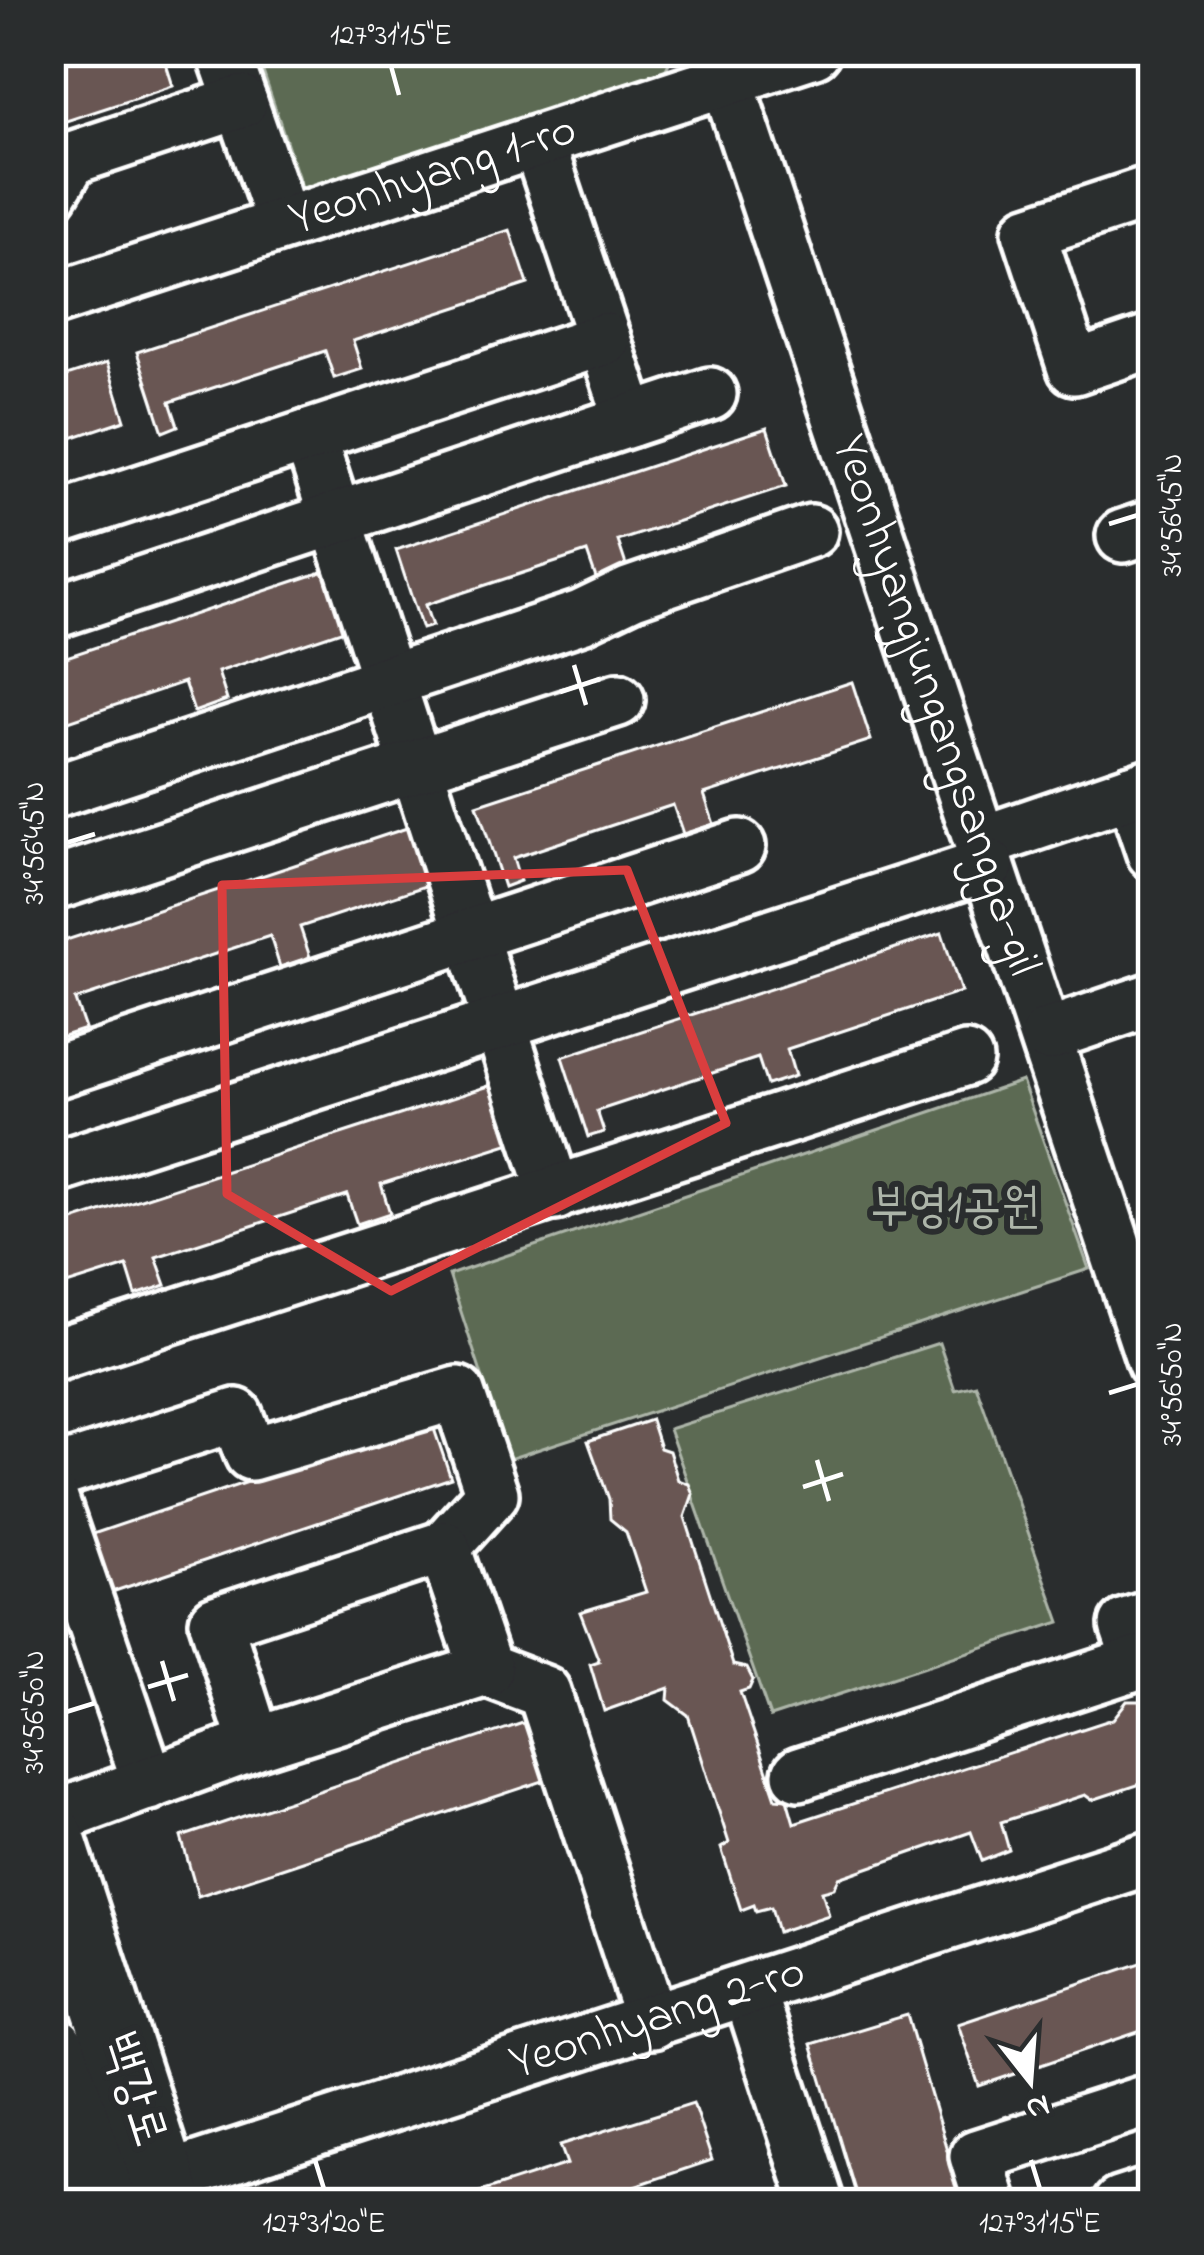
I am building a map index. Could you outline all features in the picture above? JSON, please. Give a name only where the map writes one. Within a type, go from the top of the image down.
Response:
[{"type":"main road","name":"백강로","points":[[51,1838],[126,2198]]},
{"type":"main road","name":"백강로","points":[[51,2048],[126,2198]]},
{"type":"street","points":[[223,51],[283,223]]},
{"type":"street","name":"Yeonhyang 1-ro","points":[[51,300],[538,142],[722,65],[814,51]]},
{"type":"street","name":"Yeonhyangjungangsangga-gil","points":[[722,65],[1153,1361]]},
{"type":"street","points":[[51,193],[73,158],[241,102]]},
{"type":"street","points":[[538,142],[631,420]]},
{"type":"street","points":[[1153,191],[1029,232],[1074,368],[1153,341]]},
{"type":"street","points":[[51,521],[604,339]]},
{"type":"street","points":[[51,613],[710,394]]},
{"type":"street","points":[[309,436],[555,1194]]},
{"type":"street","points":[[51,793],[581,616],[631,593],[811,531]]},
{"type":"street","points":[[51,885],[618,700]]},
{"type":"street","points":[[51,1169],[500,1023],[986,853],[1143,787],[1153,853]]},
{"type":"street","points":[[51,1072],[739,846]]},
{"type":"street","points":[[1047,1035],[1153,999]]},
{"type":"street","points":[[51,1356],[966,1059]]},
{"type":"street","points":[[51,1474],[236,1415],[251,1454],[458,1394],[492,1494],[444,1547],[216,1622],[255,1744]]},
{"type":"street","points":[[51,1497],[149,1784]]},
{"type":"street","points":[[444,1547],[486,1670]]},
{"type":"street","points":[[799,1774],[1148,1646]]},
{"type":"street","points":[[51,1819],[255,1744],[486,1670],[544,1691],[652,2022]]},
{"type":"street","name":"Yeonhyang 2-ro","points":[[126,2198],[1153,1858]]},
{"type":"street","points":[[749,1991],[818,2204]]},
{"type":"street","points":[[991,2204],[976,2156],[1153,2099]]},
{"type":"street","points":[[1119,2204],[1153,2193]]},
{"type":"highlighted area","points":[[627,870],[726,1123],[391,1291],[227,1194],[222,885]]},
{"type":"green space","points":[[256,51],[675,51],[663,75],[307,203]]},
{"type":"green space","name":"부영1공원","points":[[1022,1081],[1089,1269],[509,1459],[449,1275]]},
{"type":"green space","points":[[939,1343],[955,1390],[976,1385],[1060,1622],[770,1717],[669,1429]]},
{"type":"building","points":[[74,51],[162,51],[173,86],[51,126],[51,58]]},
{"type":"building","points":[[510,230],[528,284],[353,341],[362,369],[334,378],[325,351],[170,402],[178,426],[163,432],[137,352]]},
{"type":"building","points":[[107,363],[125,420],[51,445],[51,381]]},
{"type":"building","points":[[767,428],[786,486],[618,541],[628,571],[597,581],[587,552],[425,605],[432,626],[422,629],[396,550]]},
{"type":"building","points":[[331,569],[350,628],[218,672],[227,700],[194,712],[184,682],[51,727],[51,662]]},
{"type":"building","points":[[852,682],[871,740],[704,794],[714,824],[683,834],[673,805],[513,858],[520,881],[504,887],[477,805]]},
{"type":"building","points":[[410,827],[428,885],[300,927],[310,957],[280,967],[270,936],[75,1000],[85,1029],[54,1039],[51,945]]},
{"type":"building","points":[[942,933],[961,992],[787,1049],[795,1076],[767,1085],[758,1058],[597,1111],[604,1132],[588,1137],[562,1057]]},
{"type":"building","points":[[492,1085],[511,1143],[381,1184],[390,1213],[357,1224],[347,1195],[156,1257],[166,1285],[136,1295],[127,1266],[51,1290],[51,1228]]},
{"type":"building","points":[[431,1420],[451,1478],[97,1597],[78,1539]]},
{"type":"building","points":[[651,1420],[660,1448],[669,1451],[678,1480],[689,1484],[693,1494],[685,1517],[733,1665],[747,1668],[753,1680],[749,1689],[740,1692],[776,1798],[787,1799],[794,1823],[1113,1719],[1127,1701],[1141,1701],[1146,1725],[1153,1723],[1153,1780],[1092,1800],[1085,1795],[1001,1822],[1009,1850],[982,1861],[971,1832],[839,1878],[834,1888],[822,1891],[829,1915],[778,1932],[771,1907],[756,1911],[754,1905],[741,1910],[721,1848],[729,1843],[688,1715],[668,1700],[669,1688],[604,1711],[590,1664],[599,1661],[580,1612],[646,1592],[626,1532],[610,1519],[609,1499],[588,1441]]},
{"type":"building","points":[[526,1722],[546,1780],[198,1896],[181,1837]]},
{"type":"building","points":[[1153,1959],[1153,2027],[979,2086],[958,2024]]},
{"type":"building","points":[[907,2015],[963,2204],[859,2204],[811,2044]]},
{"type":"building","points":[[693,2103],[712,2160],[582,2204],[443,2204],[567,2164],[560,2145]]}]
